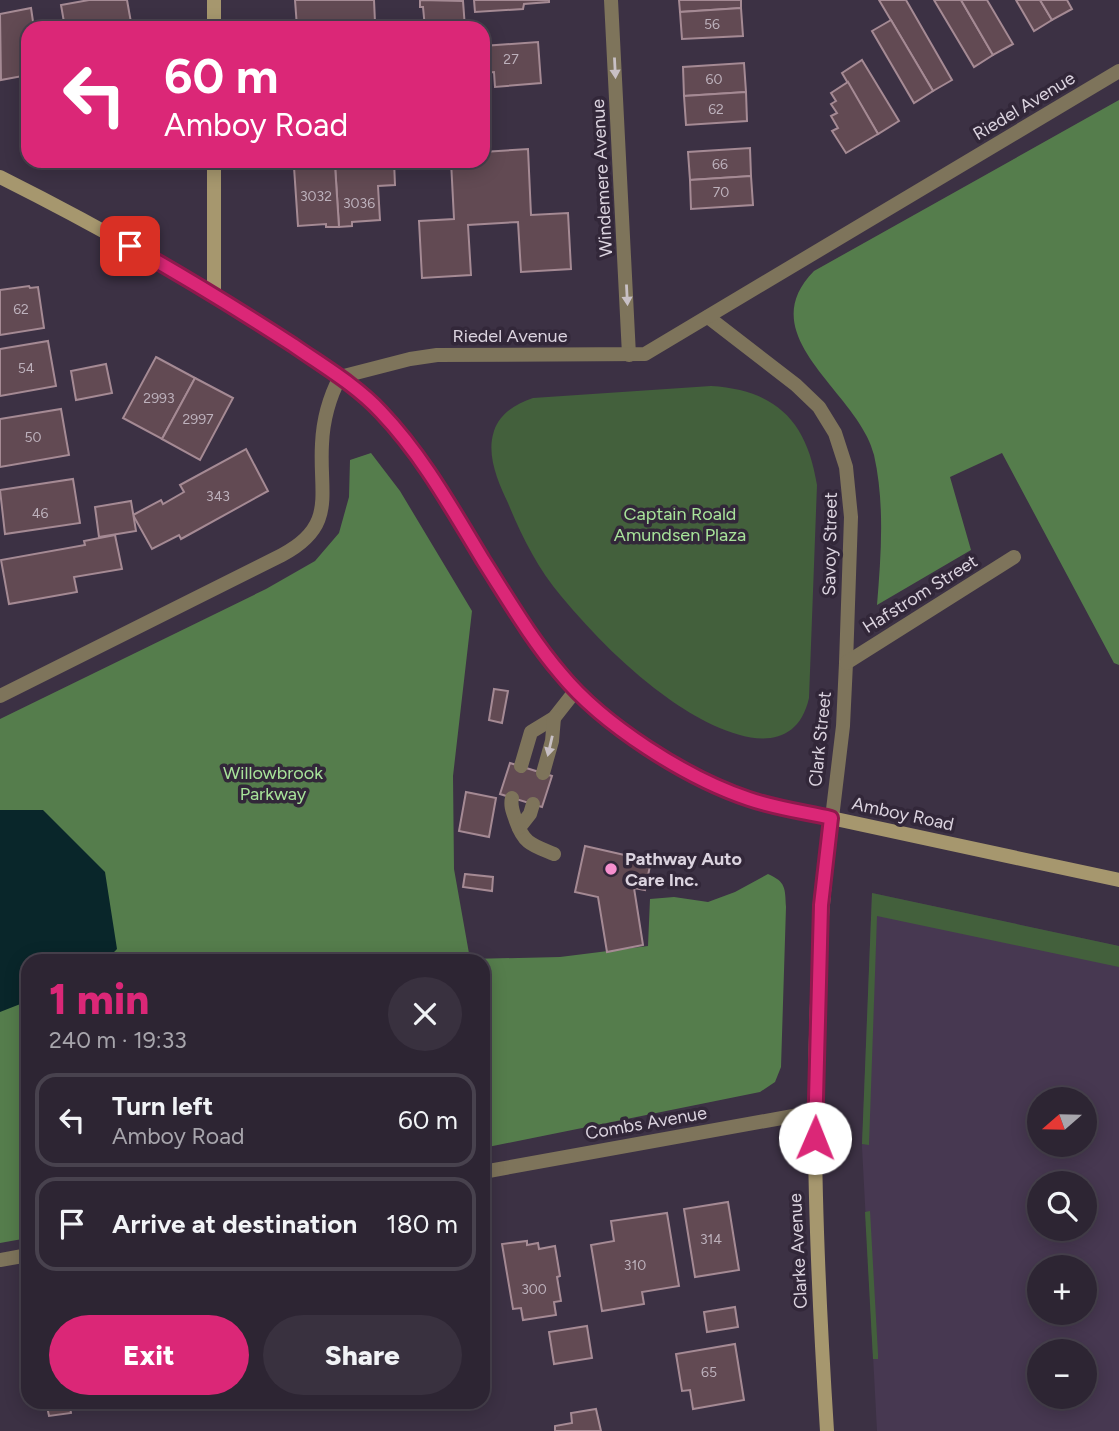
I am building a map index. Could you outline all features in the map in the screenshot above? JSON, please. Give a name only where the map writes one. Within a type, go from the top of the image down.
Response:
[{"type":"main road","points":[[214,0],[214,21]]},
{"type":"main road","points":[[214,168],[214,294]]},
{"type":"main road","name":"Amboy Road","points":[[0,177],[65,209],[214,294],[340,377],[380,410],[412,448],[516,613],[547,657],[576,690],[627,734],[712,783],[765,804],[1119,880]]},
{"type":"main road","name":"Clarke Avenue","points":[[827,1431],[814,1188],[821,905],[831,818]]},
{"type":"street","name":"Windemere Avenue","points":[[611,0],[629,355]]},
{"type":"street","name":"Riedel Avenue","points":[[340,377],[410,359],[438,355],[645,354],[1119,71]]},
{"type":"street","name":"Savoy Street","points":[[708,317],[808,395],[835,433],[846,467],[851,500],[846,663]]},
{"type":"street","points":[[0,696],[304,542],[312,534],[323,505],[322,442],[327,407],[340,377]]},
{"type":"street","name":"Hafstrom Street","points":[[846,663],[1014,557]]},
{"type":"street","name":"Clark Street","points":[[831,818],[843,726],[846,663]]},
{"type":"street","points":[[521,766],[531,732],[554,718],[576,690]]},
{"type":"street","points":[[543,773],[552,741],[554,718]]},
{"type":"street","points":[[512,798],[511,805],[523,837],[530,844],[554,854]]},
{"type":"street","points":[[519,828],[530,814],[533,804]]},
{"type":"street","name":"Combs Avenue","points":[[490,1171],[815,1112]]},
{"type":"street","points":[[0,1260],[21,1256]]},
{"type":"shaded area","points":[[0,810],[43,810],[105,872],[117,949],[112,954],[21,954],[21,1004],[0,1012]]},
{"type":"shaded area","points":[[872,893],[1119,946],[1119,1431],[877,1431],[862,1147]]},
{"type":"green space","points":[[1119,100],[1119,665],[1114,663],[1002,453],[950,477],[971,550],[877,605],[881,511],[874,455],[864,432],[849,409],[800,342],[794,319],[797,295],[814,271]]},
{"type":"green space","name":"Captain Roald Amundsen Plaza","points":[[711,386],[754,394],[785,413],[805,443],[817,485],[809,698],[800,720],[785,733],[768,738],[747,737],[726,730],[686,710],[625,664],[598,637],[561,596],[538,563],[500,486],[492,459],[492,440],[500,419],[515,406],[533,398]]},
{"type":"green space","name":"Willowbrook Parkway","points":[[371,453],[400,491],[472,611],[453,776],[454,869],[469,954],[21,954],[21,1239],[0,1243],[0,719],[266,589],[315,561],[339,533],[349,497],[350,460]]},
{"type":"green space","name":"Willowbrook Parkway","points":[[768,874],[783,886],[786,907],[781,1067],[775,1082],[760,1092],[490,1147],[490,959],[560,957],[648,946],[650,899],[674,897],[708,902],[735,892]]},
{"type":"green space","points":[[872,893],[1119,946],[1119,967],[877,916],[869,1145],[862,1144]]},
{"type":"green space","points":[[870,1211],[878,1359],[873,1359],[865,1212]]},
{"type":"building","points":[[89,0],[127,0],[131,21],[64,21],[61,5]]},
{"type":"building","points":[[295,0],[374,0],[375,21],[297,21]]},
{"type":"building","points":[[420,0],[463,1],[464,21],[424,21],[423,7],[420,7]]},
{"type":"building","points":[[474,0],[549,2],[524,4],[523,9],[475,12]]},
{"type":"building","points":[[679,0],[741,0],[741,8],[680,12]]},
{"type":"building","points":[[879,0],[906,0],[952,80],[933,91]]},
{"type":"building","points":[[934,0],[961,0],[993,55],[974,67]]},
{"type":"building","points":[[961,0],[987,0],[1013,44],[993,55]]},
{"type":"building","points":[[1016,0],[1040,0],[1052,20],[1034,31]]},
{"type":"building","points":[[1040,0],[1067,0],[1072,9],[1052,20]]},
{"type":"building","points":[[31,8],[33,21],[21,21],[21,76],[1,80],[0,14]]},
{"type":"building","points":[[741,8],[743,36],[682,39],[680,12]]},
{"type":"building","points":[[891,20],[933,91],[914,103],[872,31]]},
{"type":"building","points":[[538,42],[541,83],[495,87],[494,72],[490,72],[490,45]]},
{"type":"building","points":[[862,60],[899,121],[878,134],[842,73]]},
{"type":"building","points":[[744,63],[746,92],[684,96],[683,67]]},
{"type":"building","points":[[848,82],[878,134],[846,153],[832,131],[838,128],[831,116],[837,113],[831,104],[836,101],[831,93]]},
{"type":"building","points":[[746,92],[747,121],[686,125],[684,96]]},
{"type":"building","points":[[750,148],[751,176],[690,180],[688,152]]},
{"type":"building","points":[[528,149],[531,215],[568,213],[571,269],[521,272],[518,222],[468,225],[471,275],[422,278],[419,221],[454,219],[451,168],[490,168],[490,152]]},
{"type":"building","points":[[294,168],[335,168],[339,227],[326,227],[326,224],[298,226]]},
{"type":"building","points":[[335,168],[394,168],[395,185],[378,186],[380,220],[352,222],[352,226],[339,227]]},
{"type":"building","points":[[751,176],[753,205],[691,209],[690,180]]},
{"type":"building","points":[[38,287],[44,328],[0,335],[0,290]]},
{"type":"building","points":[[48,341],[56,386],[0,396],[0,349]]},
{"type":"building","points":[[156,357],[195,378],[162,439],[123,418]]},
{"type":"building","points":[[106,364],[112,393],[76,400],[71,371]]},
{"type":"building","points":[[195,378],[233,398],[200,460],[162,439]]},
{"type":"building","points":[[61,409],[69,455],[0,467],[0,419]]},
{"type":"building","points":[[246,449],[268,491],[181,539],[179,535],[152,549],[133,515],[161,500],[163,504],[184,492],[180,485]]},
{"type":"building","points":[[73,479],[80,523],[5,534],[0,490]]},
{"type":"building","points":[[131,501],[136,531],[99,537],[95,507]]},
{"type":"building","points":[[115,535],[122,569],[74,577],[77,592],[9,604],[1,560],[85,545],[84,541]]},
{"type":"building","points":[[494,689],[508,691],[502,723],[489,720]]},
{"type":"building","points":[[510,763],[552,776],[542,807],[500,794]]},
{"type":"building","points":[[466,792],[496,798],[489,837],[459,831]]},
{"type":"building","points":[[585,846],[651,861],[645,890],[634,888],[643,945],[607,952],[598,897],[575,892]]},
{"type":"building","points":[[465,874],[493,877],[492,891],[463,887]]},
{"type":"building","points":[[728,1202],[739,1270],[695,1277],[684,1209]]},
{"type":"building","points":[[667,1213],[679,1286],[642,1292],[644,1304],[602,1311],[591,1245],[614,1241],[611,1221]]},
{"type":"building","points":[[527,1241],[527,1245],[538,1243],[539,1249],[555,1246],[561,1301],[554,1302],[556,1315],[523,1320],[521,1308],[513,1309],[502,1244]]},
{"type":"building","points":[[735,1307],[738,1327],[707,1332],[704,1312]]},
{"type":"building","points":[[587,1326],[592,1358],[554,1364],[549,1332]]},
{"type":"building","points":[[735,1344],[744,1400],[693,1409],[690,1390],[682,1391],[676,1354]]},
{"type":"building","points":[[48,1409],[70,1409],[71,1413],[49,1416]]},
{"type":"building","points":[[596,1409],[601,1431],[555,1431],[555,1426],[572,1423],[571,1413]]},
{"type":"place","name":"Pathway Auto Care Inc.","points":[[611,869]]},
{"type":"route","points":[[130,246],[214,294],[279,336],[340,377],[380,410],[427,469],[516,613],[547,657],[581,695],[627,734],[732,793],[765,804],[831,818],[821,905],[815,1138]]}]
